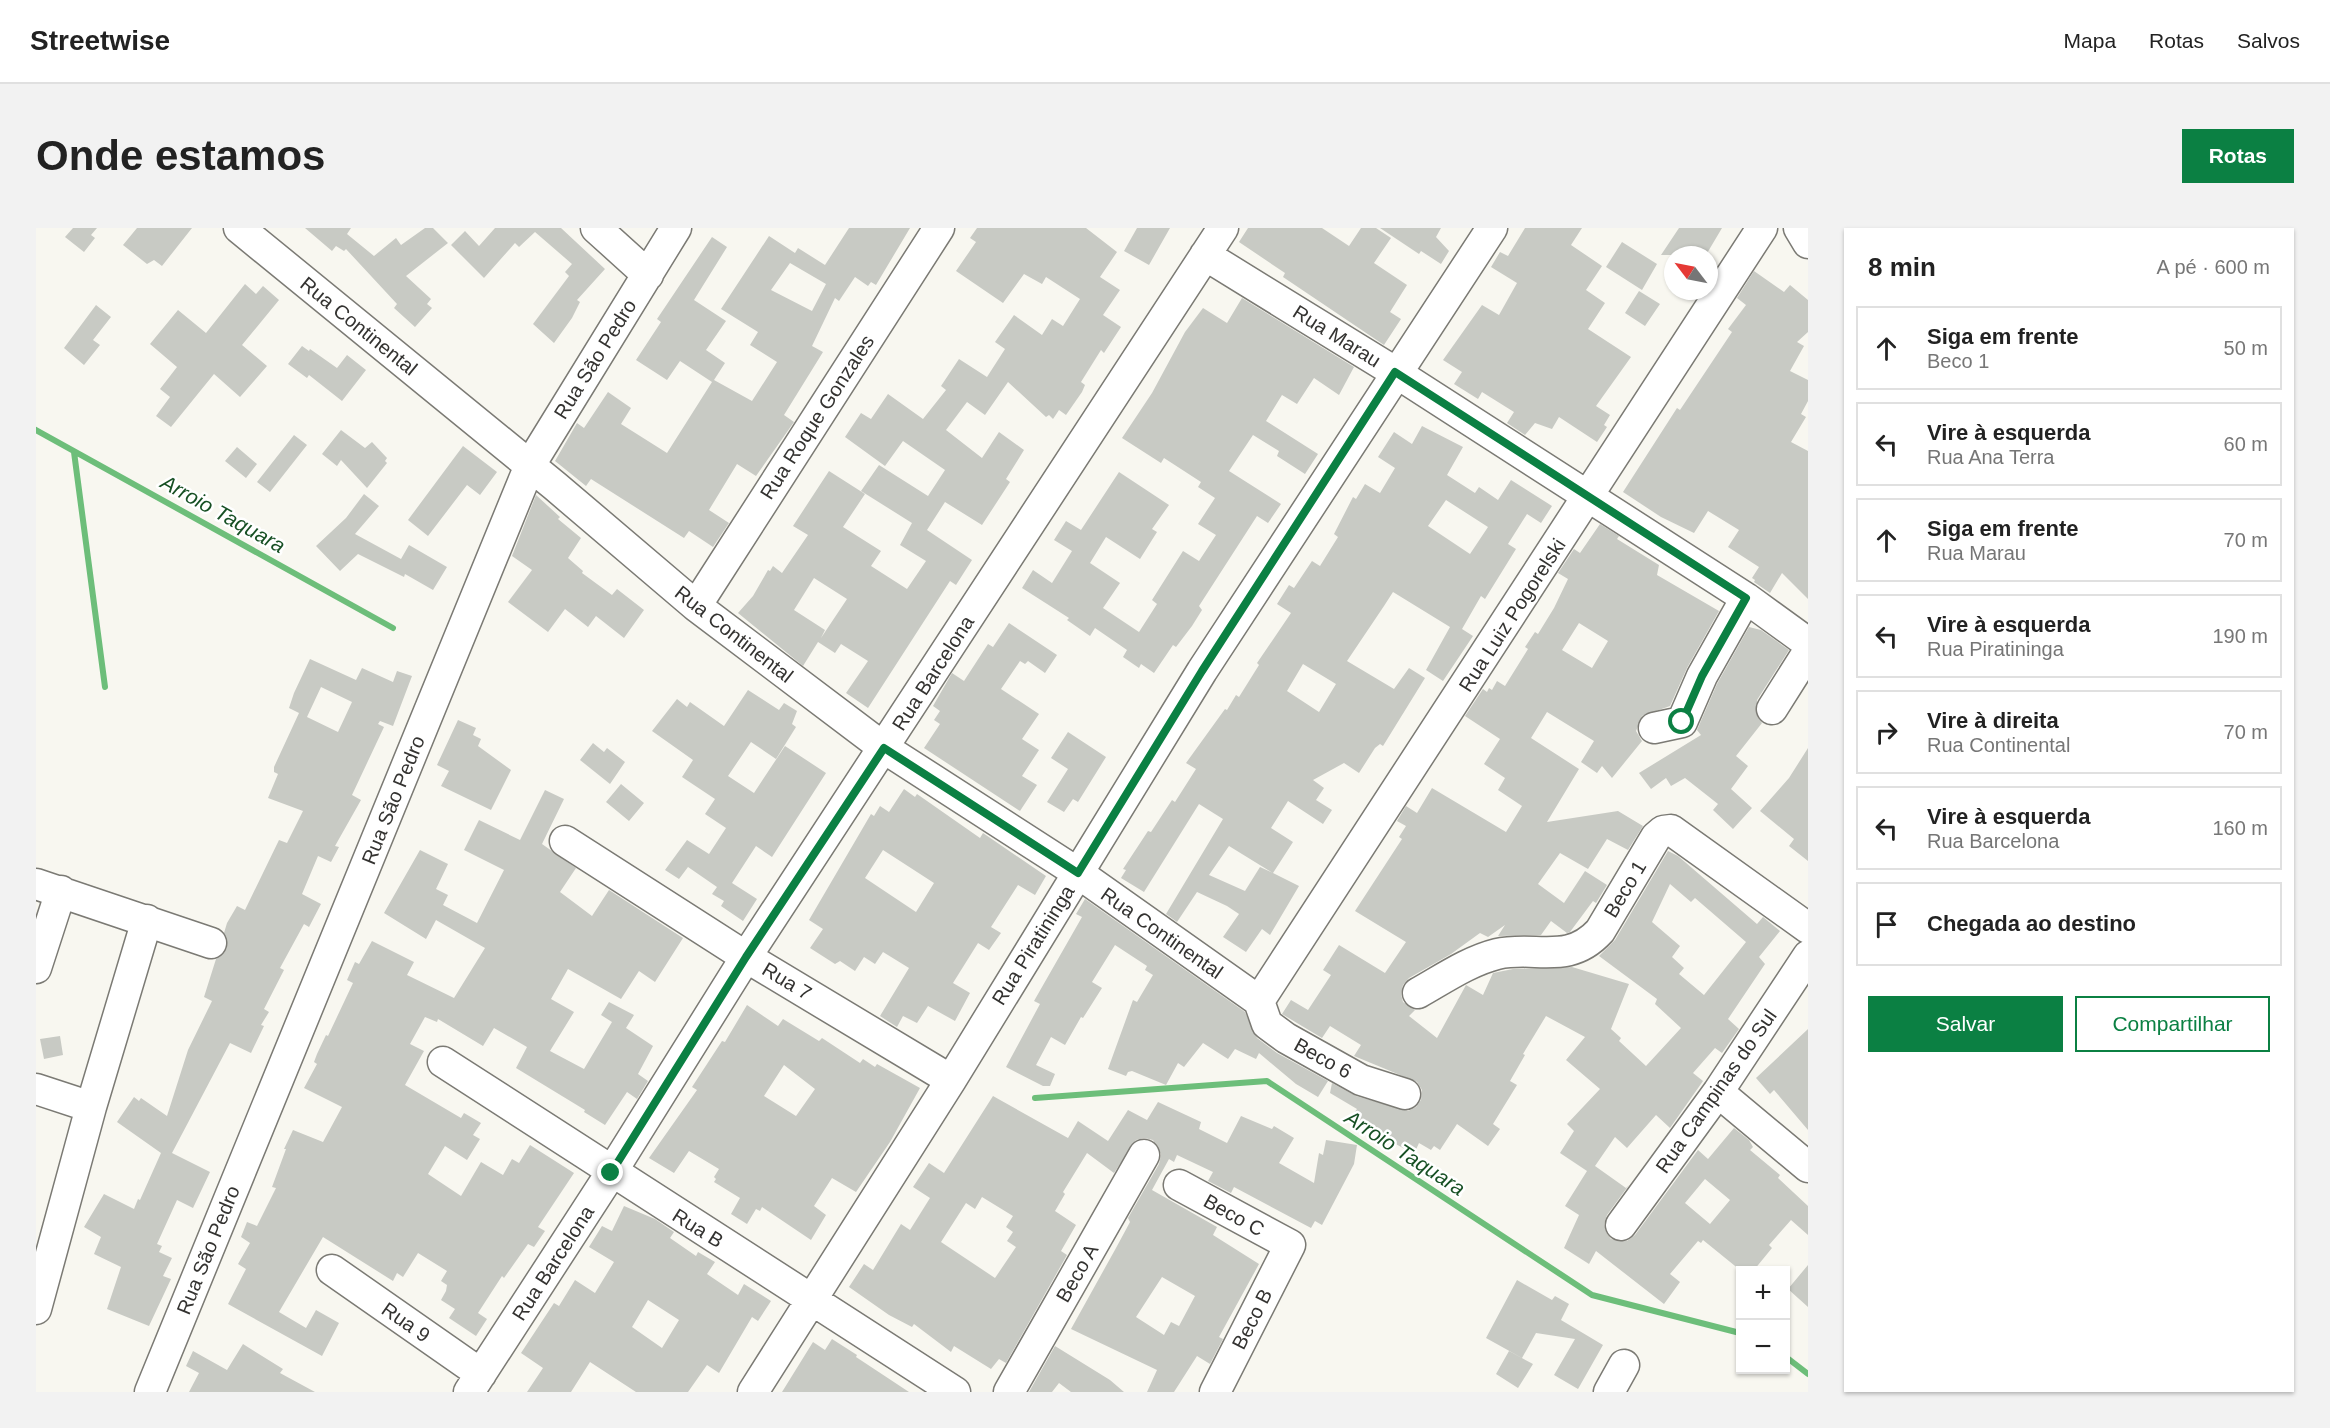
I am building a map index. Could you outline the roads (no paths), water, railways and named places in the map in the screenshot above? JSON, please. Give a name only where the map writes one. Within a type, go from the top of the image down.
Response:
[{"type":"street","name":"Rua Continental","points":[[239,228],[530,465],[696,606],[884,748],[1078,873],[1259,1001]]},
{"type":"street","points":[[596,228],[648,275]]},
{"type":"street","name":"Rua São Pedro","points":[[150,1392],[530,465],[676,228]]},
{"type":"street","name":"Rua Roque Gonzales","points":[[696,606],[939,228]]},
{"type":"street","name":"Rua Barcelona","points":[[475,1383],[611,1173],[746,957],[1223,228]]},
{"type":"street","name":"Rua Piratininga","points":[[753,1392],[951,1080],[1202,671],[1395,372],[1492,228]]},
{"type":"street","name":"Rua Luiz Pogorelski","points":[[1259,1001],[1762,228]]},
{"type":"street","points":[[1799,228],[1808,243]]},
{"type":"street","name":"Rua Marau","points":[[1205,255],[1395,372],[1746,598],[1808,643]]},
{"type":"street","points":[[1654,728],[1682,722],[1702,676],[1746,598]]},
{"type":"street","points":[[1773,708],[1808,652]]},
{"type":"street","name":"Beco 1","points":[[1418,993],[1469,965],[1498,954],[1557,954],[1588,944],[1600,931],[1656,837],[1663,831],[1671,830],[1808,928]]},
{"type":"street","name":"Rua 7","points":[[565,841],[746,957],[951,1080]]},
{"type":"street","points":[[36,968],[49,887],[211,943]]},
{"type":"street","points":[[36,1308],[91,1107],[147,920]]},
{"type":"street","name":"Rua Campinas do Sul","points":[[1621,1225],[1718,1092],[1808,956]]},
{"type":"street","name":"Beco 6","points":[[1259,1001],[1267,1024],[1286,1038],[1361,1080],[1405,1094]]},
{"type":"street","name":"Rua B","points":[[443,1062],[611,1173],[955,1392]]},
{"type":"street","points":[[36,1089],[91,1107]]},
{"type":"street","points":[[1718,1092],[1808,1167]]},
{"type":"street","name":"Beco A","points":[[1009,1392],[1144,1155]]},
{"type":"street","name":"Beco C","points":[[1179,1185],[1290,1245]]},
{"type":"street","name":"Beco B","points":[[1215,1392],[1290,1245]]},
{"type":"street","name":"Rua 9","points":[[332,1270],[475,1383]]},
{"type":"street","points":[[1609,1392],[1624,1365]]},
{"type":"waterway","name":"Arroio Taquara","points":[[36,430],[393,628]]},
{"type":"waterway","points":[[74,452],[105,687]]},
{"type":"waterway","name":"Arroio Taquara","points":[[1035,1098],[1267,1081],[1592,1295],[1736,1332]]},
{"type":"waterway","name":"Arroio Taquara","points":[[1790,1360],[1808,1374]]}]
